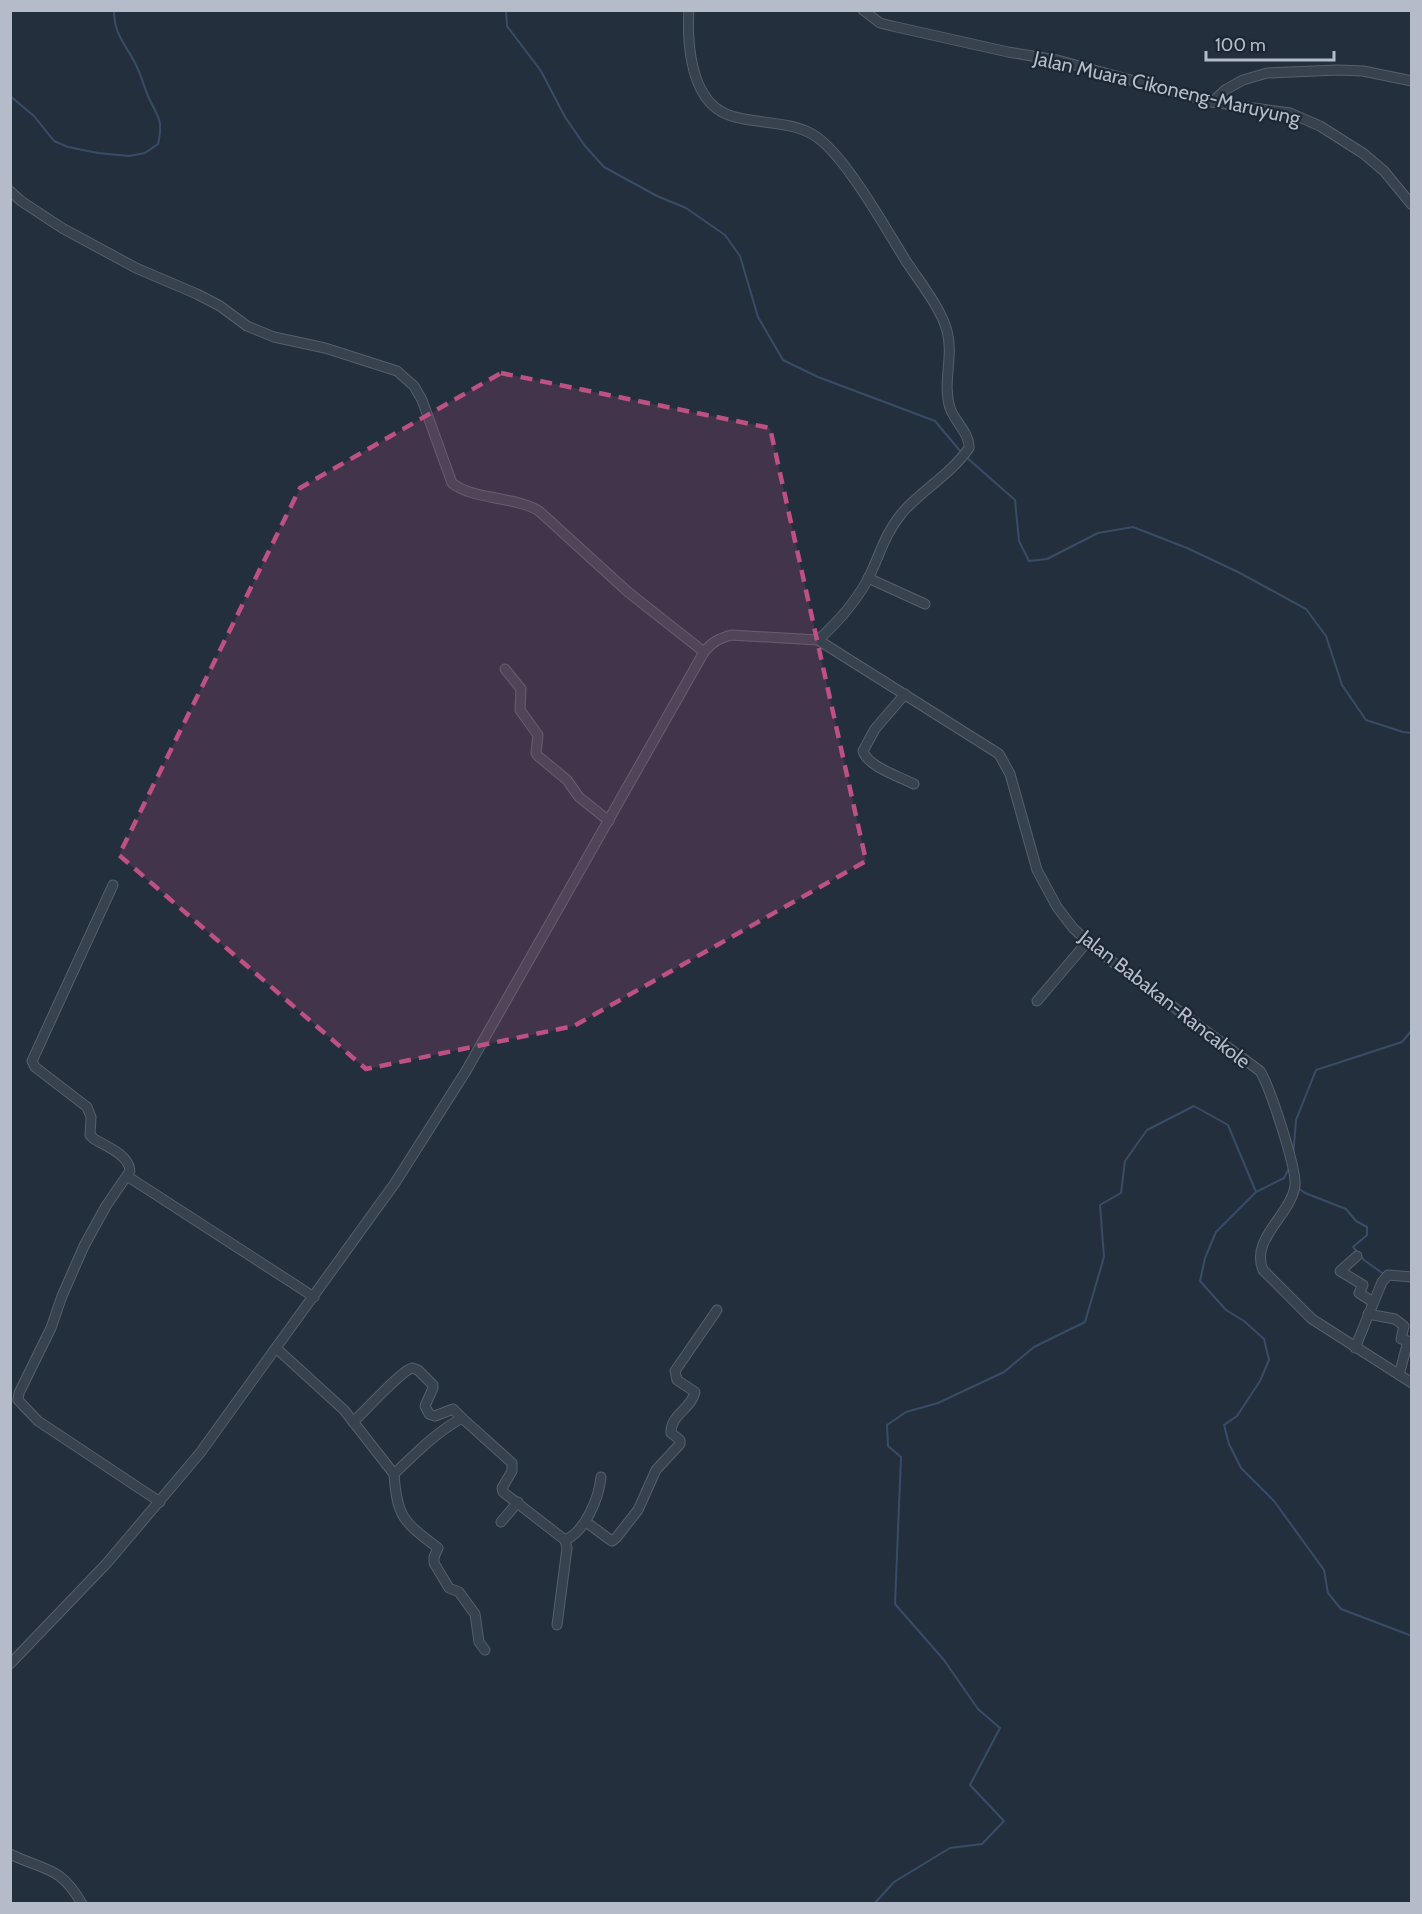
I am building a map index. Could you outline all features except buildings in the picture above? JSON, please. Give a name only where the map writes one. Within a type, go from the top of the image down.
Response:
[{"type":"street","points":[[10,1664],[69,1603],[160,1502],[200,1453],[395,1183],[466,1071],[711,643],[730,635],[818,640],[851,606],[868,578],[882,544],[904,512],[968,451],[969,440],[951,408],[947,392],[948,335],[946,327],[922,286],[866,199],[825,144],[812,134],[794,126],[739,117],[715,108],[704,93],[694,72],[689,46],[689,10]]},
{"type":"street","name":"Jalan Muara Cikoneng-Maruyung","points":[[863,10],[880,23],[892,26],[987,48],[1057,60],[1212,102],[1290,113],[1320,126],[1364,154],[1384,171],[1412,205]]},
{"type":"street","points":[[1212,102],[1243,80],[1267,73],[1363,71],[1410,81]]},
{"type":"street","points":[[10,191],[62,228],[136,268],[220,306],[247,326],[274,337],[325,348],[397,371],[414,386],[422,400],[452,483],[474,492],[530,506],[539,511],[628,592],[704,652]]},
{"type":"street","points":[[868,578],[925,604]]},
{"type":"street","name":"Jalan Babakan-Rancakole","points":[[818,640],[999,754],[1010,774],[1037,870],[1057,907],[1073,928],[1260,1071],[1268,1087],[1292,1162],[1294,1188],[1283,1212],[1262,1245],[1260,1256],[1265,1275],[1312,1319],[1412,1383]]},
{"type":"street","points":[[505,669],[521,689],[520,710],[538,735],[536,753],[538,756],[567,780],[579,797],[609,821]]},
{"type":"street","points":[[905,694],[875,729],[863,751],[864,756],[878,767],[914,784]]},
{"type":"street","points":[[113,885],[32,1060],[35,1067],[90,1111],[90,1135],[126,1160],[130,1169],[84,1246],[51,1328],[19,1393],[18,1400],[38,1421],[160,1502]]},
{"type":"street","points":[[1037,1001],[1088,941]]},
{"type":"street","points":[[127,1176],[314,1297]]},
{"type":"street","points":[[1357,1256],[1340,1271],[1363,1285],[1359,1293],[1373,1302]]},
{"type":"street","points":[[1356,1346],[1373,1302],[1388,1275],[1412,1277]]},
{"type":"street","points":[[586,1522],[612,1541],[616,1538],[638,1510],[656,1470],[681,1444],[680,1440],[671,1433],[671,1428],[678,1415],[693,1400],[695,1392],[677,1380],[675,1371],[717,1310]]},
{"type":"street","points":[[1368,1314],[1392,1318],[1408,1326],[1401,1339],[1408,1341],[1399,1375]]},
{"type":"street","points":[[276,1348],[344,1410],[394,1474],[402,1516],[438,1548],[433,1560],[435,1565],[449,1588],[459,1592],[475,1614],[479,1642],[485,1650]]},
{"type":"street","points":[[353,1422],[400,1374],[412,1368],[418,1370],[433,1385],[425,1406],[429,1414],[435,1416],[453,1409],[511,1461],[512,1471],[502,1490],[565,1540],[567,1548],[557,1624]]},
{"type":"street","points":[[394,1474],[427,1442],[462,1418]]},
{"type":"street","points":[[565,1540],[579,1531],[586,1522],[599,1489],[601,1477]]},
{"type":"street","points":[[501,1522],[518,1502]]},
{"type":"street","points":[[10,1854],[57,1872],[68,1881],[82,1904]]},
{"type":"highlighted area","points":[[501,373],[770,428],[866,861],[574,1026],[366,1069],[119,855],[300,488]]},
{"type":"waterway","points":[[10,96],[34,116],[54,141],[68,147],[129,156],[145,153],[158,144],[159,118],[136,65],[118,33],[114,10]]},
{"type":"waterway","points":[[506,10],[507,26],[541,71],[565,117],[585,146],[604,167],[657,196],[686,208],[725,235],[740,256],[758,317],[783,360],[818,377],[935,421],[961,452]]},
{"type":"waterway","points":[[965,456],[1015,500],[1019,541],[1029,561],[1047,559],[1098,533],[1133,527],[1187,548],[1238,572],[1306,609],[1326,636],[1342,685],[1366,720],[1412,733]]},
{"type":"waterway","points":[[1293,1157],[1296,1120],[1316,1070],[1402,1042],[1412,1030]]},
{"type":"waterway","points":[[874,1904],[894,1882],[950,1848],[982,1844],[1004,1821],[970,1785],[1000,1728],[978,1709],[944,1660],[895,1604],[901,1457],[888,1446],[887,1425],[906,1412],[938,1403],[1004,1372],[1034,1347],[1085,1322],[1104,1257],[1100,1205],[1121,1193],[1125,1161],[1147,1130],[1194,1106],[1228,1125],[1256,1192]]},
{"type":"waterway","points":[[1289,1168],[1284,1178],[1256,1192],[1216,1232],[1205,1258],[1200,1281],[1226,1310],[1244,1321],[1264,1339],[1269,1360],[1260,1381],[1237,1416],[1224,1425],[1229,1444],[1241,1468],[1274,1501],[1324,1570],[1328,1593],[1341,1609],[1412,1636]]},
{"type":"waterway","points":[[1298,1188],[1346,1209],[1356,1221],[1367,1227],[1367,1235],[1353,1247],[1364,1260],[1385,1275]]}]
